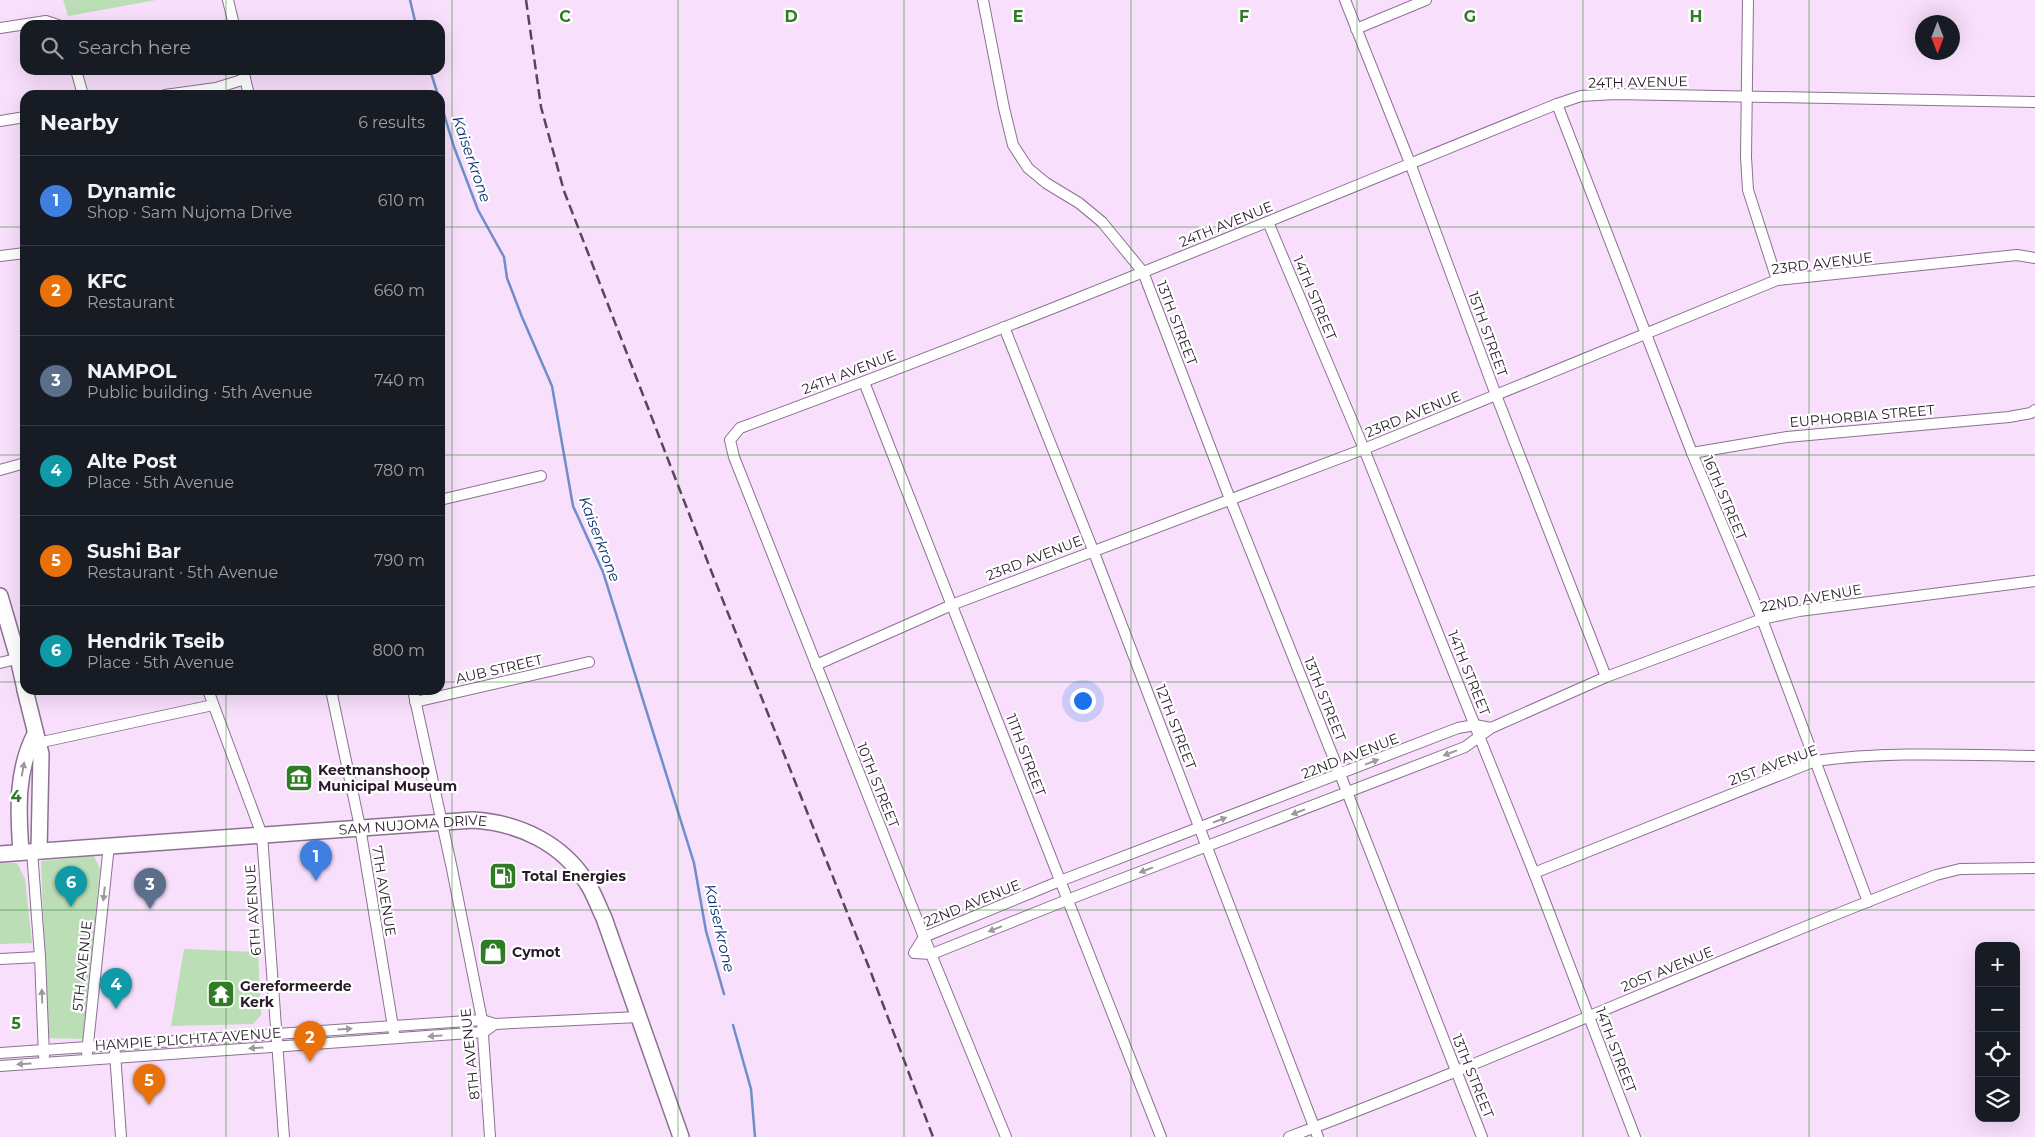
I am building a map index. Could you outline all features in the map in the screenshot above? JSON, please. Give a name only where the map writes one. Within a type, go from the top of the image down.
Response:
[{"type":"main road","points":[[0,596],[20,651]]},
{"type":"main road","points":[[26,695],[34,741],[41,754],[31,851]]},
{"type":"main road","name":"SAM NUJOMA DRIVE","points":[[0,854],[473,820],[507,825],[539,838],[560,851],[588,884],[604,918],[654,1058],[663,1074],[689,1137]]},
{"type":"main road","name":"SAM NUJOMA DRIVE","points":[[654,1058],[658,1076],[681,1137]]},
{"type":"street","points":[[228,0],[233,20]]},
{"type":"street","name":"13TH STREET","points":[[983,0],[1013,145],[1028,168],[1046,183],[1078,203],[1102,222],[1143,272],[1230,499],[1482,1137]]},
{"type":"street","name":"15TH STREET","points":[[1345,0],[1410,163],[1496,395],[1606,677]]},
{"type":"street","points":[[1356,29],[1426,0]]},
{"type":"street","points":[[1748,0],[1746,96],[1748,190],[1777,280]]},
{"type":"street","points":[[0,28],[20,25]]},
{"type":"street","points":[[77,75],[82,90]]},
{"type":"street","points":[[219,90],[242,75]]},
{"type":"street","points":[[244,75],[248,90]]},
{"type":"street","name":"24TH AVENUE","points":[[730,440],[740,428],[1004,328],[1410,163],[1581,96],[1616,94],[2035,102]]},
{"type":"street","name":"16TH STREET","points":[[1557,104],[1692,453],[1762,619],[1868,902]]},
{"type":"street","points":[[0,122],[20,118]]},
{"type":"street","name":"14TH STREET","points":[[1268,222],[1364,449],[1480,737],[1635,1137]]},
{"type":"street","points":[[0,256],[20,253]]},
{"type":"street","name":"23RD AVENUE","points":[[816,665],[954,604],[1364,449],[1777,280],[2017,255],[2035,258]]},
{"type":"street","name":"12TH STREET","points":[[1004,328],[1093,550],[1316,1132]]},
{"type":"street","name":"11TH STREET","points":[[864,382],[954,604],[1067,900],[1161,1137]]},
{"type":"street","name":"EUPHORBIA STREET","points":[[1692,453],[1787,437],[2009,417],[2031,413],[2035,410]]},
{"type":"street","name":"10TH STREET","points":[[730,440],[734,457],[816,665],[1006,1137]]},
{"type":"street","points":[[0,470],[20,464]]},
{"type":"street","points":[[445,499],[541,476]]},
{"type":"street","name":"22ND AVENUE","points":[[1491,728],[1475,726],[1458,728],[1060,881],[924,937],[914,952],[932,954],[1067,900],[1347,793],[1464,747],[1491,728],[1606,677],[1762,619],[1799,611],[2035,581]]},
{"type":"street","points":[[0,663],[20,658]]},
{"type":"street","name":"AUB STREET","points":[[415,702],[589,662]]},
{"type":"street","name":"6TH AVENUE","points":[[210,695],[262,835],[284,1137]]},
{"type":"street","name":"7TH AVENUE","points":[[332,695],[360,827],[395,1038]]},
{"type":"street","name":"8TH AVENUE","points":[[413,695],[482,1020],[490,1137]]},
{"type":"street","points":[[34,741],[213,705]]},
{"type":"street","name":"21ST AVENUE","points":[[1534,873],[1815,761],[1881,756],[2035,756]]},
{"type":"street","name":"5TH AVENUE","points":[[87,1060],[109,845]]},
{"type":"street","points":[[31,851],[40,957],[45,1062]]},
{"type":"street","name":"20ST AVENUE","points":[[1289,1137],[1316,1132],[1588,1015],[1936,875],[1960,869],[2035,868]]},
{"type":"street","points":[[0,959],[40,957]]},
{"type":"street","name":"HAMPIE PLICHTA AVENUE","points":[[0,1053],[482,1020],[495,1024],[638,1017]]},
{"type":"street","points":[[484,1032],[495,1024]]},
{"type":"street","name":"HAMPIE PLICHTA AVENUE","points":[[0,1066],[484,1032]]},
{"type":"street","points":[[115,1046],[120,1137]]},
{"type":"green space","points":[[63,0],[156,0],[68,16]]},
{"type":"green space","points":[[94,856],[100,869],[83,1039],[48,1038],[41,861]]},
{"type":"green space","points":[[0,863],[17,863],[25,879],[32,943],[0,944]]},
{"type":"green space","points":[[184,949],[258,952],[261,1015],[253,1024],[171,1026]]},
{"type":"waterway","name":"Kaiserkrone","points":[[410,0],[415,20]]},
{"type":"waterway","name":"Kaiserkrone","points":[[432,75],[436,90]]},
{"type":"waterway","name":"Kaiserkrone","points":[[445,117],[478,210],[504,257],[507,278],[552,386],[573,506],[603,572],[694,863],[706,931],[724,994]]},
{"type":"waterway","name":"Kaiserkrone","points":[[733,1025],[751,1089],[755,1137]]},
{"type":"railway","points":[[526,0],[541,107],[564,191],[712,573],[870,970],[933,1137]]},
{"type":"place","name":"Keetmanshoop Municipal Museum","points":[[299,778]]},
{"type":"place","name":"Total Energies","points":[[503,876]]},
{"type":"place","name":"Dynamic","points":[[316,881]]},
{"type":"place","name":"Hendrik Tseib","points":[[71,907]]},
{"type":"place","name":"NAMPOL","points":[[150,909]]},
{"type":"place","name":"Cymot","points":[[493,952]]},
{"type":"place","name":"Gereformeerde Kerk","points":[[221,994]]},
{"type":"place","name":"Alte Post","points":[[116,1009]]},
{"type":"place","name":"KFC","points":[[310,1062]]},
{"type":"place","name":"Sushi Bar","points":[[149,1105]]}]
